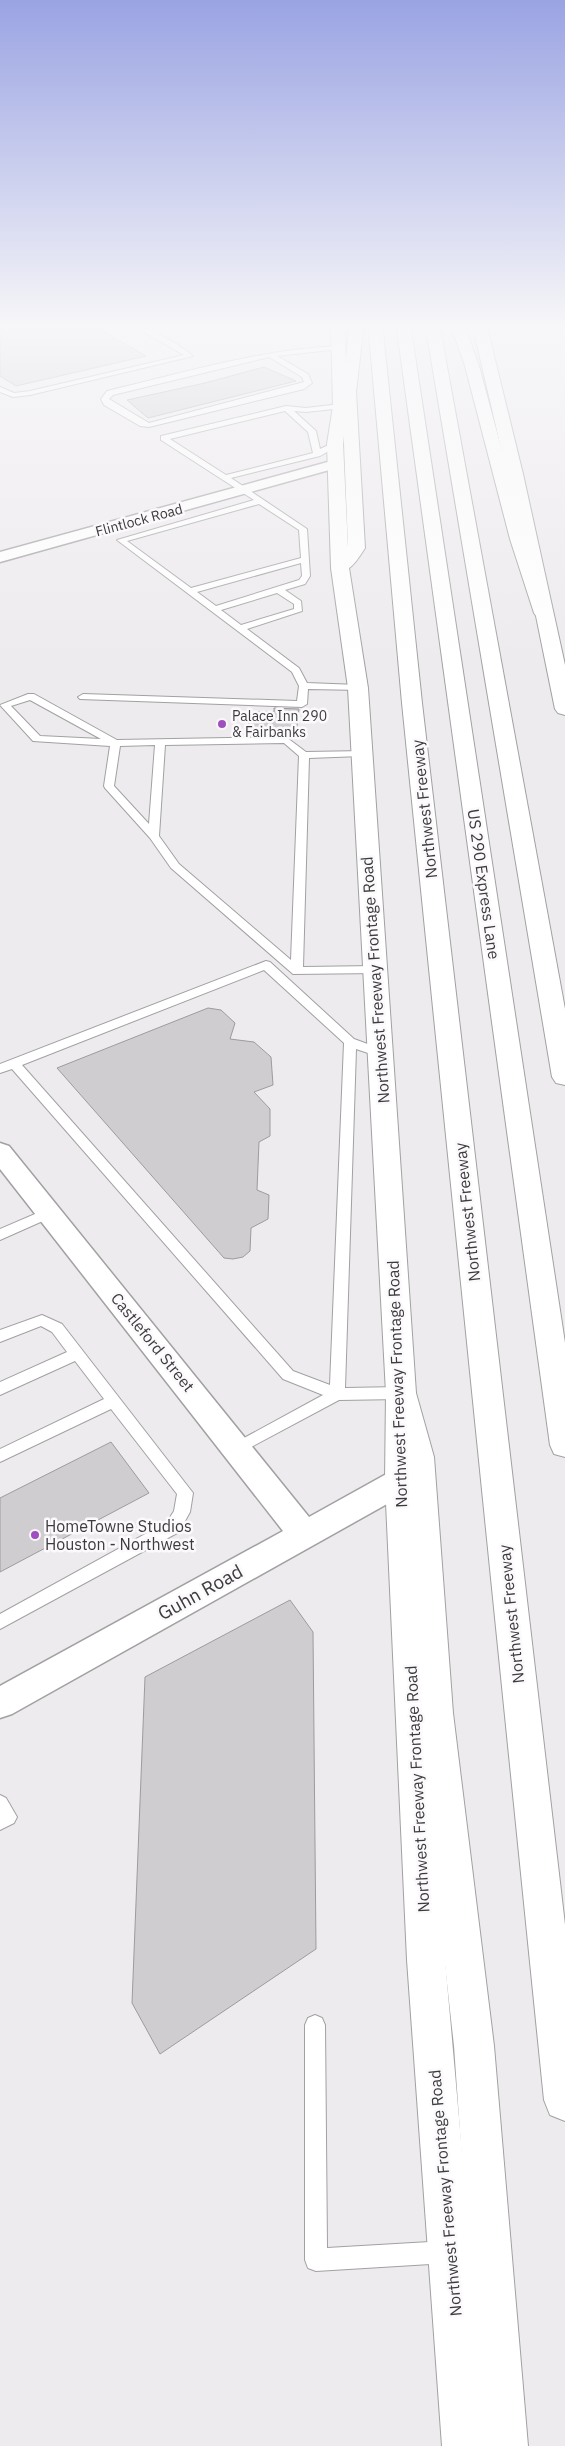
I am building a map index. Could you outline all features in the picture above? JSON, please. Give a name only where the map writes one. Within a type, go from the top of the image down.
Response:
[{"type":"main road","name":"Northwest Freeway Frontage Road","points":[[336,437],[335,464],[340,568],[358,688],[401,1393],[401,1481],[426,1960],[465,2446]]},
{"type":"main road","points":[[340,568],[358,548],[352,437]]},
{"type":"main road","name":"Northwest Freeway","points":[[386,437],[412,703],[565,2100]]},
{"type":"main road","name":"US 290 Express Lane","points":[[419,437],[565,1444]]},
{"type":"main road","points":[[452,437],[565,1076]]},
{"type":"main road","points":[[491,437],[518,539],[543,613]]},
{"type":"main road","points":[[506,437],[565,709]]},
{"type":"main road","points":[[401,1393],[418,1457],[435,1713],[474,2046],[505,2446]]},
{"type":"street","name":"Flintlock Road","points":[[0,557],[335,464]]},
{"type":"street","name":"Castleford Street","points":[[0,1152],[238,1448],[304,1534]]},
{"type":"street","name":"Guhn Road","points":[[0,1703],[401,1481]]},
{"type":"lane","points":[[167,437],[164,438],[302,529],[306,576],[302,582],[216,610]]},
{"type":"lane","points":[[313,437],[317,454]]},
{"type":"lane","points":[[223,478],[317,454],[335,444]]},
{"type":"lane","points":[[84,697],[302,704],[304,686],[296,670],[121,540],[261,501]]},
{"type":"lane","points":[[119,525],[134,536]]},
{"type":"lane","points":[[191,591],[305,559]]},
{"type":"lane","points":[[241,628],[298,611],[298,603],[279,590]]},
{"type":"lane","points":[[304,686],[358,688]]},
{"type":"lane","points":[[115,743],[31,696],[5,705],[37,739],[115,743],[286,740],[304,755],[361,753]]},
{"type":"lane","points":[[154,836],[160,742]]},
{"type":"lane","points":[[115,743],[109,786],[154,836],[175,866],[297,971],[375,970]]},
{"type":"lane","points":[[297,971],[304,755]]},
{"type":"lane","points":[[0,1069],[266,965],[350,1042],[380,1052]]},
{"type":"lane","points":[[337,1394],[350,1042]]},
{"type":"lane","points":[[14,1064],[288,1375],[337,1394],[401,1393]]},
{"type":"lane","points":[[0,1235],[49,1213]]},
{"type":"lane","points":[[0,1336],[42,1320],[57,1328],[185,1493],[182,1512],[172,1527],[0,1622]]},
{"type":"lane","points":[[0,1389],[77,1354]]},
{"type":"lane","points":[[238,1448],[337,1394]]},
{"type":"lane","points":[[0,1456],[114,1401]]},
{"type":"lane","points":[[0,1804],[8,1816],[0,1821]]},
{"type":"lane","points":[[315,2025],[316,2260],[450,2252]]},
{"type":"building","points":[[274,708],[299,709],[296,734],[248,732],[250,712],[274,712]]},
{"type":"building","points":[[208,1008],[221,1010],[235,1023],[230,1039],[254,1042],[271,1057],[273,1085],[254,1092],[270,1109],[270,1136],[259,1142],[257,1190],[269,1195],[268,1219],[251,1228],[250,1251],[243,1257],[233,1259],[224,1258],[57,1068]]},
{"type":"building","name":"HomeTowne Studios Houston - Northwest","points":[[111,1442],[149,1493],[0,1572],[0,1498]]},
{"type":"building","points":[[290,1600],[313,1632],[316,1949],[160,2054],[132,2003],[145,1677]]},
{"type":"place","name":"Palace Inn 290 & Fairbanks","points":[[222,724]]},
{"type":"place","name":"HomeTowne Studios Houston - Northwest","points":[[35,1535]]}]
